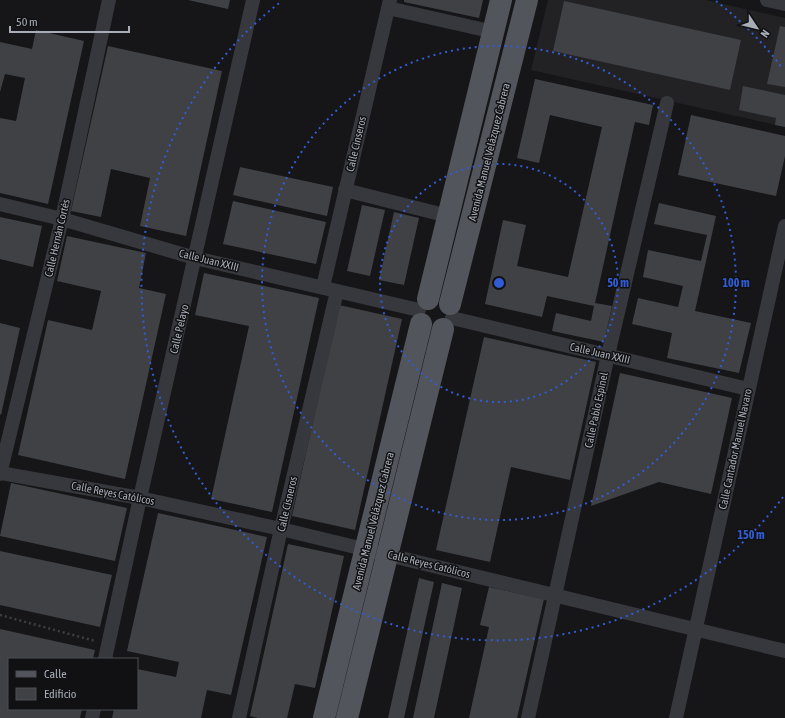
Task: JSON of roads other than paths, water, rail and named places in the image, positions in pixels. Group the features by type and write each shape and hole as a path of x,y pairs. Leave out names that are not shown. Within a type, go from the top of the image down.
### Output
{"main road":[{"name":"Avenida Manuel Velázquez Cabrera","path":"324,718 423,311 501,0"},
{"name":"Avenida Manuel Velázquez Cabrera","path":"346,718 527,0"},
{"path":"439,297 448,317 433,331 423,311 439,297"}],"street":[{"name":"Calle Hernán Cortés","path":"0,473 62,219 109,0"},
{"name":"Calle Pelayo","path":"105,658 253,0"},
{"path":"766,0 785,4"},
{"path":"389,4 494,32"},
{"name":"Calle Cinseros","path":"323,287 389,4"},
{"name":"Calle Pablo Espinel","path":"528,718 608,355 667,103"},
{"path":"345,190 448,216"},
{"name":"Calle Juan XXIII","path":"0,204 62,219 195,258 423,311"},
{"name":"Calle Cantador Manuel Navaro","path":"676,718 785,226"},
{"name":"Calle Cisneros","path":"239,718 281,528 337,291"},
{"name":"Calle Juan XXIII","path":"448,317 748,389"},
{"name":"Calle Reyes Católicos","path":"0,473 140,498 281,528 785,651"}]}
